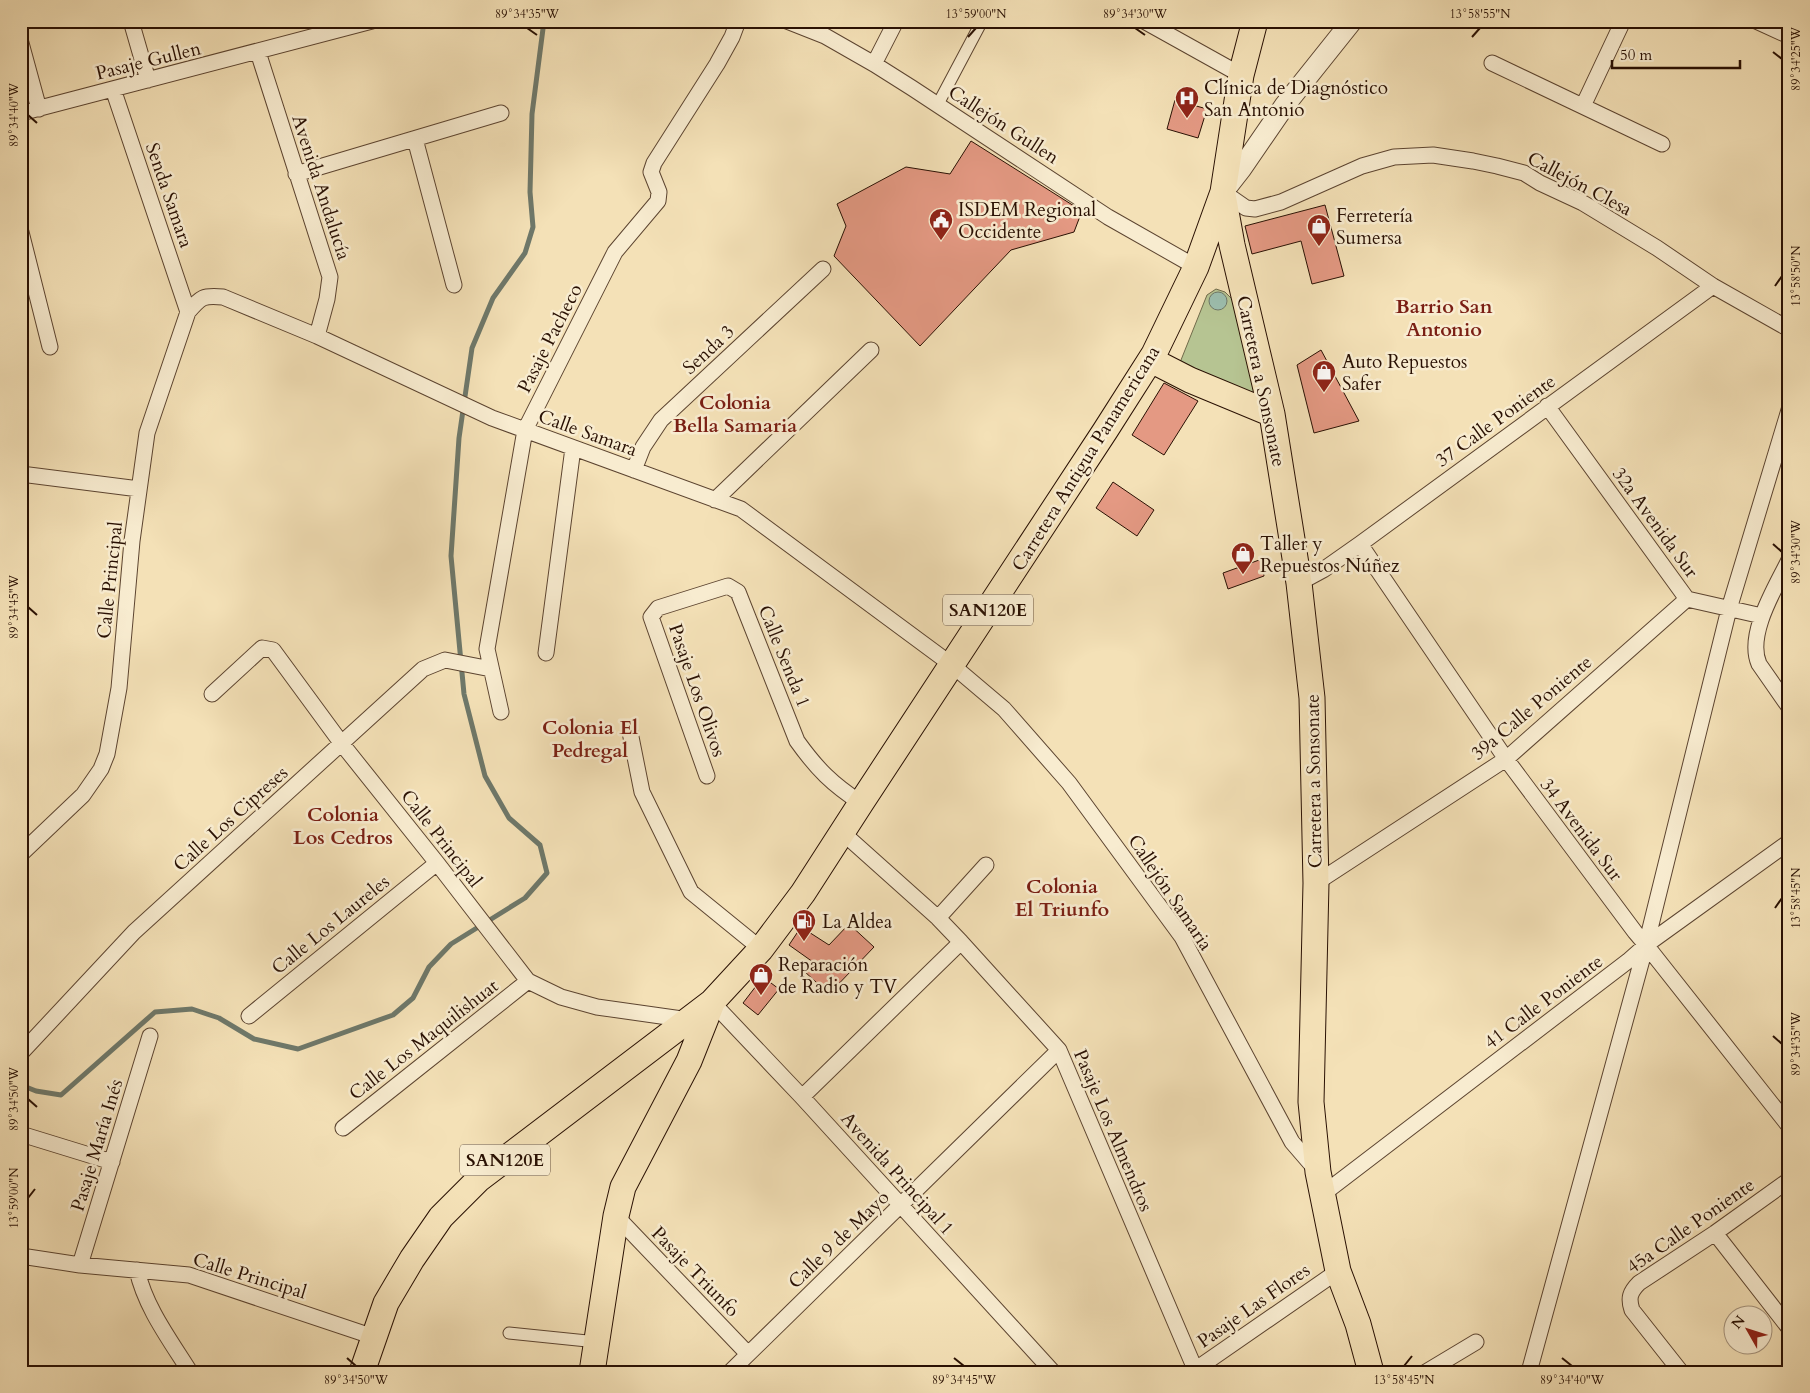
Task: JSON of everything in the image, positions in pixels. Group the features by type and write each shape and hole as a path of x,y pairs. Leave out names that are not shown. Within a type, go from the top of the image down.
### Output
{"main road":[{"path":"1223,192 1241,75 1255,21"},
{"name":"Carretera Antigua Panamericana","path":"362,1372 386,1303 412,1259 441,1217 479,1179 712,1002 761,949 803,893 1151,360 1196,267 1223,192"},
{"name":"Carretera a Sonsonate","path":"1223,192 1232,245 1272,414 1300,583 1312,698 1316,883 1311,1102 1320,1183 1338,1271 1358,1324 1371,1372"},
{"path":"1151,360 1190,380 1272,414"},
{"name":"Carretera Antigua Panamericana","path":"592,1372 616,1216 623,1187 689,1061 712,1002"}],"street":[{"path":"131,21 148,80"},
{"name":"Pasaje Gullen","path":"21,113 372,21"},
{"name":"Pasaje Pacheco","path":"500,712 487,650 525,430 615,252 658,201 659,192 651,172 654,163 717,64 732,37 738,21"},
{"name":"Callejón Gullen","path":"787,21 825,36 874,64 938,104 1108,217 1196,267"},
{"path":"874,64 896,21"},
{"path":"938,104 982,21"},
{"path":"1144,21 1241,75"},
{"path":"1223,192 1285,105 1352,21"},
{"path":"1583,106 1623,21"},
{"path":"1756,21 1789,36"},
{"path":"21,44 40,109"},
{"name":"Avenida Andalucía","path":"258,52 330,277 318,336"},
{"path":"1492,63 1662,144"},
{"name":"Senda Samara","path":"113,89 188,312"},
{"path":"296,174 501,113"},
{"path":"415,139 454,285"},
{"name":"Callejón Clesa","path":"1223,192 1246,208 1255,209 1281,202 1362,166 1394,157 1433,155 1473,161 1524,173 1540,183 1583,203 1657,248 1713,286 1789,329"},
{"path":"21,232 50,347"},
{"name":"Senda 3","path":"634,470 643,447 661,420 823,269"},
{"name":"37 Calle Poniente","path":"1300,583 1323,570 1360,544 1713,286"},
{"name":"Calle Samara","path":"188,312 199,298 209,296 223,297 318,336 492,418 741,509 952,665"},
{"name":"Calle Principal","path":"21,854 84,795 101,769 107,754 119,688 132,541 147,433 188,312"},
{"path":"715,500 872,350"},
{"name":"32a Avenida Sur","path":"1547,406 1687,599 1762,616"},
{"path":"1529,1372 1646,945 1728,609 1789,410"},
{"path":"546,653 572,448"},
{"path":"21,474 139,489"},
{"name":"34 Avenida Sur","path":"1360,544 1506,759 1634,932 1789,1126"},
{"path":"1789,560 1762,616 1755,648 1759,664 1789,707"},
{"name":"Calle Senda 1","path":"651,617 658,608 728,586 738,592 797,741 812,762 838,788 861,803"},
{"name":"39a Calle Poniente","path":"1316,883 1506,759 1687,599"},
{"name":"Pasaje Los Olivos","path":"651,617 707,776"},
{"name":"Calle Principal","path":"212,694 262,648 273,650 342,744 437,862 528,981 561,997 597,1008 689,1020"},
{"name":"Calle Los Cipreses","path":"21,1053 134,932 423,670 445,660 491,669"},
{"name":"Callejón Samaria","path":"952,665 1004,709 1069,783 1182,937 1292,1142 1320,1183"},
{"path":"630,732 642,792 691,892 761,949"},
{"name":"Pasaje Los Almendros","path":"843,833 938,918 1059,1050 1194,1371"},
{"name":"41 Calle Poniente","path":"1320,1183 1628,961 1646,945 1789,842"},
{"name":"Calle Los Laureles","path":"249,1016 437,862"},
{"path":"938,918 986,865"},
{"path":"802,1097 961,942"},
{"name":"Calle Los Maquilishuat","path":"343,1128 528,981"},
{"name":"Avenida Principal 1","path":"712,1002 802,1097 1053,1372"},
{"name":"Pasaje María Inés","path":"80,1265 150,1036"},
{"name":"Calle 9 de Mayo","path":"730,1372 1059,1050"},
{"path":"21,1134 112,1162"},
{"name":"45a Calle Poniente","path":"1680,1372 1632,1310 1629,1300 1632,1290 1639,1282 1716,1233 1789,1180"},
{"name":"Pasaje Triunfo","path":"616,1216 748,1354"},
{"path":"1716,1233 1789,1328"},
{"name":"Calle Principal","path":"21,1256 80,1265 189,1275 374,1337"},
{"path":"137,1270 140,1285 190,1372"},
{"name":"Pasaje Las Flores","path":"1194,1371 1338,1271"},
{"path":"509,1334 596,1342"},
{"path":"1426,1372 1476,1342"}],"green space":[{"path":"1216,289 1225,292 1234,301 1254,392 1250,395 1177,370 1207,295"}],"shaded area":[{"path":"1218,292 1224,295 1227,301 1224,307 1218,310 1212,307 1209,301 1212,295"}],"building":[{"name":"Clínica de Diagnóstico San Antonio","path":"1175,100 1207,109 1198,138 1167,129"},
{"name":"ISDEM Regional Occidente","path":"971,141 1082,211 1074,232 1011,250 920,346 834,256 846,226 837,204 906,167 950,174"},
{"name":"Ferretería Sumersa","path":"1325,205 1344,276 1312,284 1301,241 1252,254 1245,226"},
{"name":"Auto Repuestos Safer","path":"1321,350 1359,421 1314,433 1297,365"},
{"path":"1164,383 1198,401 1164,455 1132,435"},
{"path":"1113,482 1154,510 1137,536 1096,508"},
{"name":"Taller y Repuestos Núñez","path":"1262,559 1264,576 1228,589 1223,573"},
{"path":"849,924 874,947 829,994 804,971 813,962 789,945 801,927 829,945"},
{"name":"Reparación de Radio y TV","path":"763,977 779,989 758,1015 743,1003"}],"waterway":[{"path":"21,1085 36,1091 61,1095 155,1012 192,1009 219,1018 254,1039 298,1049 393,1015 413,998 429,967 451,944 525,898 547,873 540,845 509,818 485,776 464,694 451,556 459,438 472,348 493,298 525,253 533,227 530,192 532,114 544,21"}],"place":[{"name":"Clínica de Diagnóstico San Antonio","path":"1187,119"},
{"name":"ISDEM Regional Occidente","path":"941,241"},
{"name":"Ferretería Sumersa","path":"1319,247"},
{"name":"Auto Repuestos Safer","path":"1324,393"},
{"name":"Taller y Repuestos Núñez","path":"1243,575"},
{"name":"La Aldea","path":"804,942"},
{"name":"Reparación de Radio y TV","path":"761,996"}],"district":[{"name":"Barrio San Antonio","path":"1444,318"},
{"name":"Colonia Bella Samaria","path":"735,414"},
{"name":"Colonia El Pedregal","path":"590,738"},
{"name":"Colonia Los Cedros","path":"343,826"},
{"name":"Colonia El Triunfo","path":"1062,898"}]}
